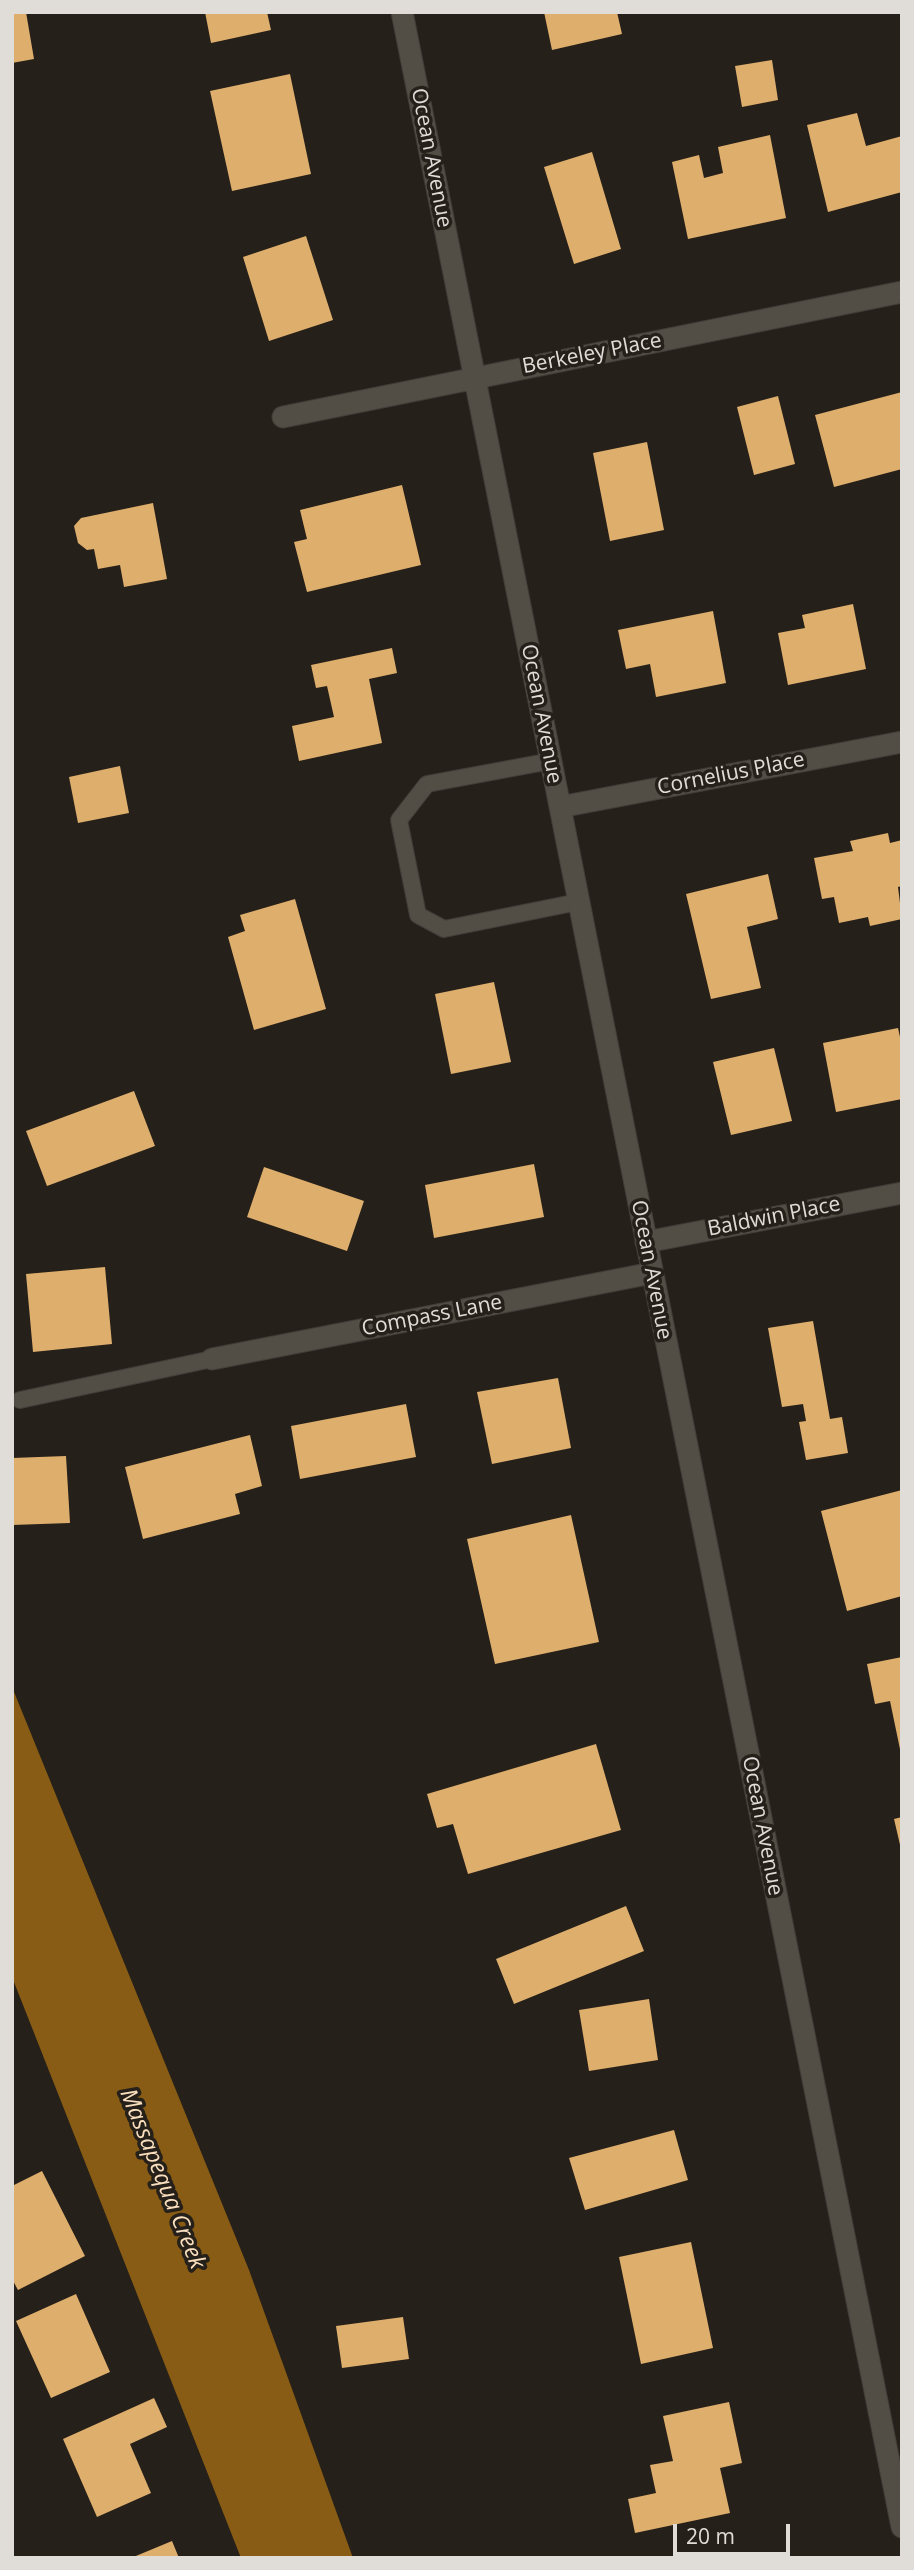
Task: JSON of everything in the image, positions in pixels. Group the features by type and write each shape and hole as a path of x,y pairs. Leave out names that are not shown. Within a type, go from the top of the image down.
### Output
{"street":[{"name":"Ocean Avenue","path":"402,12 902,2527"},
{"name":"Berkeley Place","path":"283,417 902,292"},
{"name":"Cornelius Place","path":"560,807 902,742"},
{"name":"Baldwin Place","path":"646,1242 902,1193"},
{"name":"Compass Lane","path":"212,1359 652,1273"}],"lane":[{"path":"551,761 427,784 399,820 401,834 418,915 444,929 579,902"},
{"path":"20,1400 212,1359"}],"water":[{"name":"Massapequa Creek","path":"12,1687 249,2270 353,2558 241,2558 12,1977"}],"building":[{"path":"12,12 26,12 34,59 12,63"},
{"path":"205,12 267,12 271,30 211,43"},
{"path":"544,12 617,12 622,34 552,50"},
{"path":"772,60 778,100 742,107 735,66"},
{"path":"290,74 311,174 232,191 210,91"},
{"path":"857,113 866,146 902,136 902,192 828,212 807,125"},
{"path":"770,135 786,218 688,239 672,162 699,155 704,178 723,173 718,147"},
{"path":"592,152 621,249 574,264 544,167"},
{"path":"306,236 333,320 269,341 243,257"},
{"path":"902,392 902,469 834,487 815,415"},
{"path":"778,396 795,464 754,475 737,407"},
{"path":"647,442 664,530 610,541 593,453"},
{"path":"402,485 421,565 307,592 294,542 307,539 300,510"},
{"path":"153,503 167,579 124,587 120,565 98,569 94,549 87,550 78,543 74,526 81,518"},
{"path":"853,604 866,669 788,685 778,633 805,628 802,615"},
{"path":"713,611 726,683 656,697 650,664 626,669 618,630"},
{"path":"392,648 397,673 369,679 382,743 299,761 292,726 334,717 327,686 316,688 311,665"},
{"path":"120,766 129,813 78,823 69,777"},
{"path":"888,833 890,843 902,840 902,886 898,887 902,919 870,926 868,917 839,923 834,897 822,899 814,858 853,851 850,841"},
{"path":"768,874 778,919 747,927 761,988 711,999 686,894"},
{"path":"295,899 326,1009 254,1030 228,937 245,931 240,915"},
{"path":"494,982 511,1062 451,1074 435,994"},
{"path":"898,1028 902,1046 902,1099 836,1112 823,1043"},
{"path":"774,1048 792,1121 731,1135 713,1062"},
{"path":"134,1091 155,1146 47,1186 26,1131"},
{"path":"534,1164 544,1217 434,1238 425,1185"},
{"path":"264,1167 364,1201 347,1251 247,1217"},
{"path":"105,1267 112,1344 33,1352 26,1274"},
{"path":"813,1321 830,1419 842,1417 848,1453 806,1460 799,1422 806,1421 803,1404 782,1407 768,1328"},
{"path":"558,1378 571,1448 492,1464 477,1392"},
{"path":"406,1404 416,1457 300,1479 291,1426"},
{"path":"250,1435 262,1486 235,1494 240,1514 143,1539 125,1467"},
{"path":"66,1456 70,1523 12,1525 12,1458"},
{"path":"902,1490 902,1596 847,1611 821,1511"},
{"path":"571,1515 599,1642 495,1664 467,1539"},
{"path":"902,1657 901,1754 890,1701 875,1704 867,1664"},
{"path":"596,1744 621,1830 468,1874 453,1824 437,1828 427,1794"},
{"path":"902,1817 902,1849 901,1849 894,1819"},
{"path":"626,1906 644,1951 514,2004 496,1959"},
{"path":"649,1999 658,2060 589,2071 579,2010"},
{"path":"674,2130 688,2180 585,2210 569,2158"},
{"path":"42,2171 85,2256 18,2290 12,2279 12,2186"},
{"path":"691,2242 713,2348 641,2364 619,2257"},
{"path":"76,2294 110,2372 51,2398 16,2321"},
{"path":"403,2317 409,2359 342,2368 336,2326"},
{"path":"154,2398 167,2427 130,2444 151,2493 97,2517 63,2439"},
{"path":"729,2402 742,2463 720,2468 730,2513 635,2533 628,2499 656,2493 650,2465 673,2461 663,2416"},
{"path":"172,2541 179,2558 131,2558"}]}
